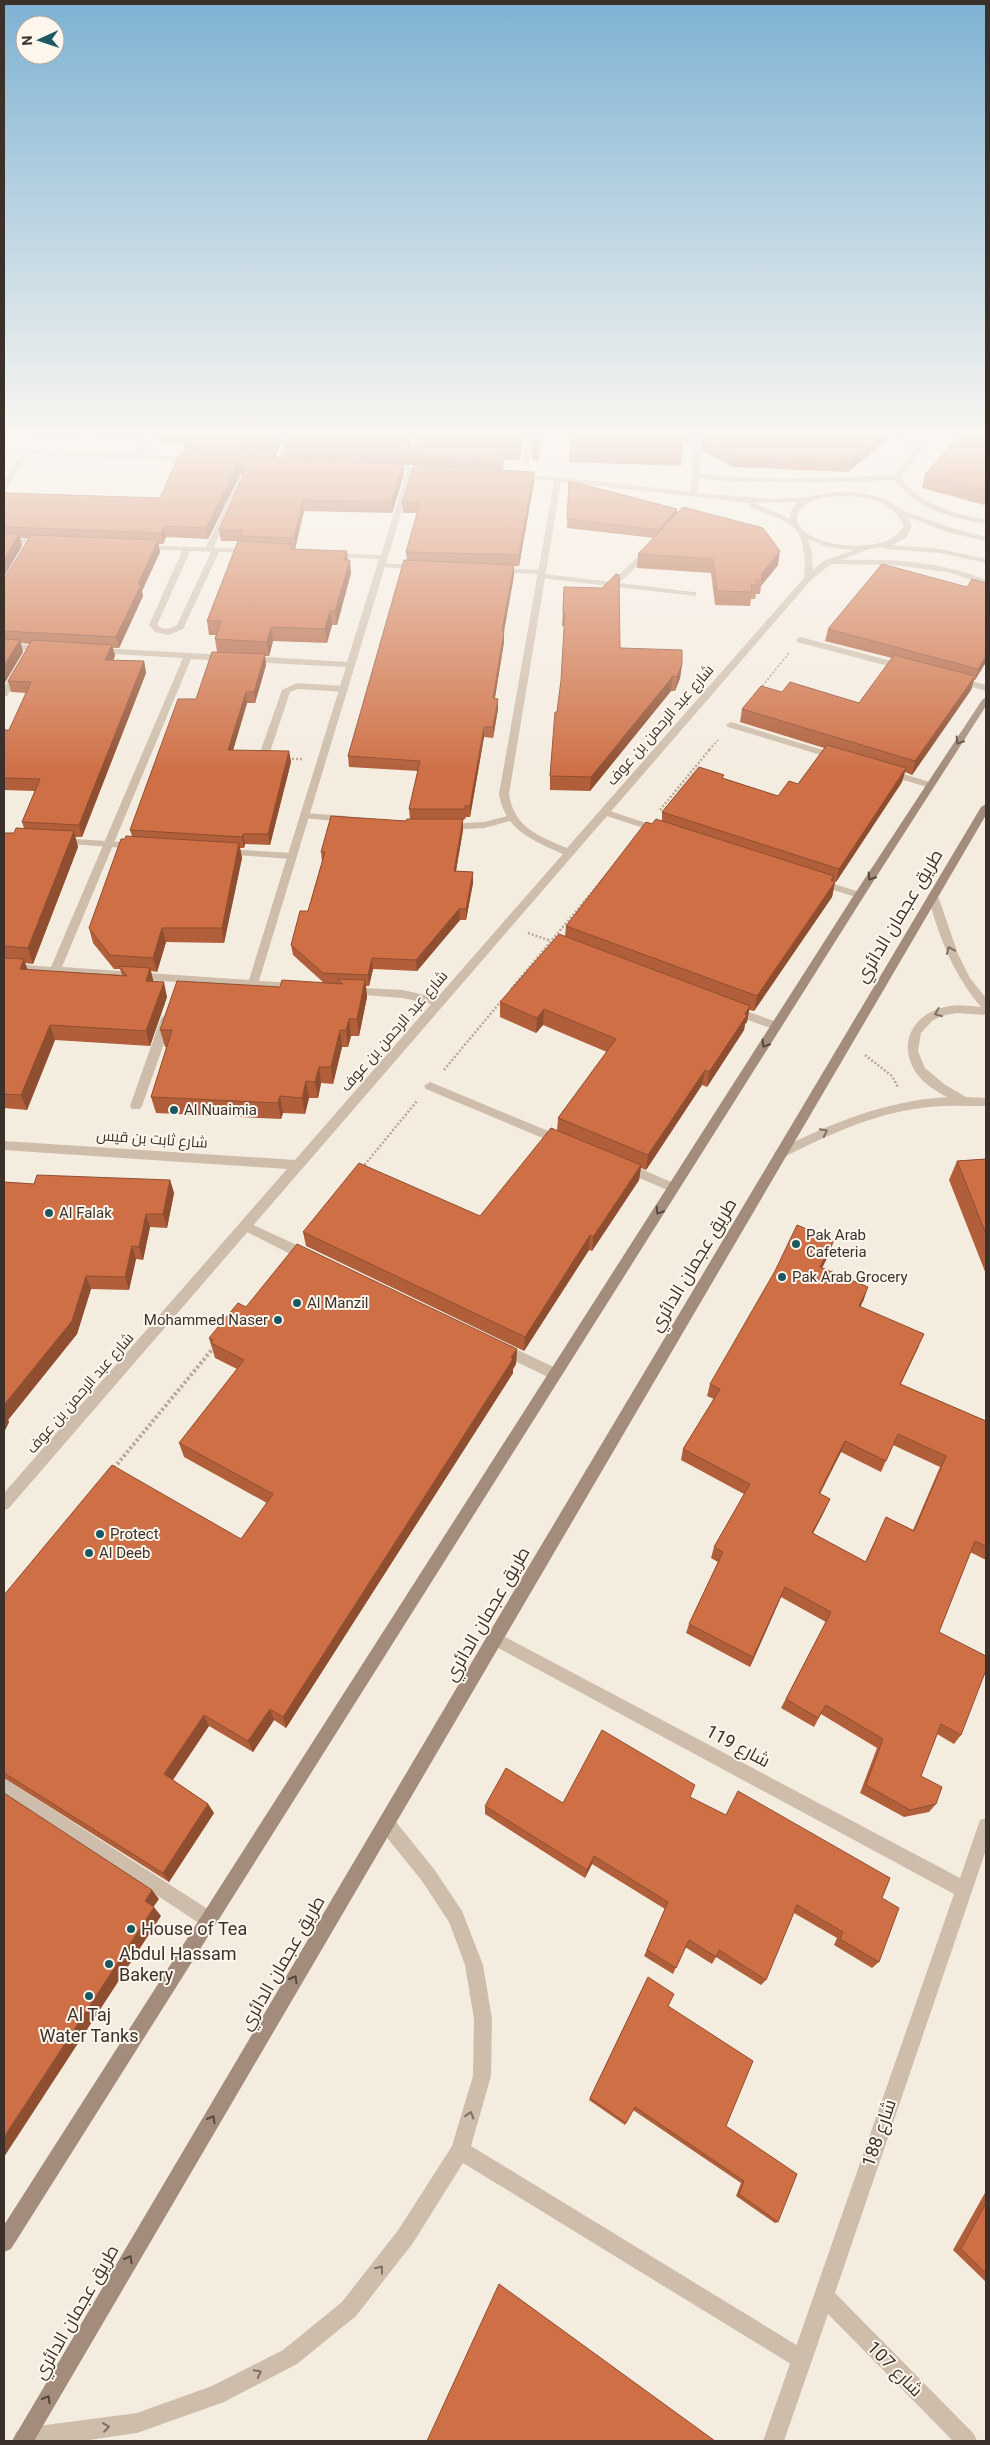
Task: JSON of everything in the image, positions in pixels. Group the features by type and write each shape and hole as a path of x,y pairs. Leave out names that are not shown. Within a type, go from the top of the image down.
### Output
{"main road":[{"path":"4,2242 859,895 986,700"},
{"name":"طريق عجمان الدائري","path":"23,2440 494,1638 986,807"}],"street":[{"path":"150,547 256,551"},
{"path":"187,549 153,625 158,630 169,632 180,627 214,547"},
{"path":"253,984 387,547"},
{"path":"547,547 504,794 506,810 511,818 527,832 569,853"},
{"path":"614,584 652,547"},
{"path":"807,547 810,558 808,578"},
{"path":"856,547 877,547"},
{"path":"880,547 940,551 986,561"},
{"name":"شارع عبد الرحمن بن عوف","path":"4,1503 808,578 826,563 865,548"},
{"path":"325,554 429,567"},
{"path":"826,563 903,562 939,568 986,582"},
{"path":"485,570 542,574 693,594"},
{"path":"800,640 912,668"},
{"path":"4,646 27,655 51,649"},
{"path":"91,651 351,664"},
{"path":"4,694 27,655"},
{"path":"54,970 188,656"},
{"path":"949,678 986,688"},
{"path":"263,758 286,690 297,686 344,689"},
{"path":"731,724 845,759"},
{"path":"874,768 930,785"},
{"path":"604,812 665,832"},
{"path":"304,816 361,820"},
{"path":"436,826 470,826 511,818"},
{"path":"51,840 147,847"},
{"path":"215,851 292,856"},
{"path":"804,877 859,895"},
{"path":"933,896 954,961 964,978 986,1005"},
{"path":"4,967 54,970 179,983 253,984 311,988"},
{"path":"340,990 403,994 439,1002"},
{"path":"136,1106 171,1006"},
{"path":"722,1006 776,1026"},
{"path":"962,1100 931,1081 921,1071 914,1060 912,1038 920,1025 934,1014 961,1008 986,1011"},
{"path":"430,1086 574,1146"},
{"path":"780,1154 859,1117 908,1104 962,1100 986,1102"},
{"name":"شارع ثابت بن قيس","path":"4,1145 298,1165"},
{"path":"610,1161 674,1188"},
{"path":"245,1226 321,1262"},
{"path":"492,1344 555,1374"},
{"name":"شارع 119","path":"494,1638 963,1889"},
{"path":"4,1786 208,1919"},
{"path":"23,2440 137,2423 217,2395 290,2357 349,2309 406,2236 460,2150 482,2076 483,2019 474,1965 456,1917 428,1875 386,1823"},
{"name":"شارع 188","path":"774,2441 986,1826"},
{"path":"460,2150 801,2359"},
{"name":"شارع 107","path":"824,2296 967,2441"}],"path":[{"path":"647,826 800,640"},
{"path":"263,758 322,760"},
{"path":"356,1175 608,872"},
{"path":"846,1043 892,1076 908,1104"},
{"path":"111,1472 218,1341"}],"building":[{"path":"4,547 11,547 4,560"},
{"path":"24,547 155,547 138,584 141,585 116,637 4,631 4,577"},
{"path":"236,547 290,547 290,549 347,551 344,560 350,560 335,611 330,611 325,629 271,627 267,642 215,639 221,621 207,621"},
{"path":"407,547 520,547 519,555 406,552"},
{"path":"645,547 777,547 780,551 761,574 762,580 756,580 757,585 751,585 752,592 717,591 713,559 638,554"},
{"path":"404,560 514,565 502,631 504,631 493,698 498,699 493,727 484,727 470,806 465,806 465,809 409,809 420,761 348,756"},
{"path":"882,564 967,587 972,579 986,583 986,656 978,669 828,629"},
{"path":"616,574 619,575 620,648 682,650 682,664 677,677 673,676 591,777 550,776 555,712 557,712 561,680 565,612 563,611 564,587 602,588"},
{"path":"4,639 20,640 4,666"},
{"path":"32,640 112,645 105,660 144,661 79,825 22,822 40,779 4,778 4,730 9,730 31,682 8,681"},
{"path":"212,652 265,654 254,692 246,692 228,750 289,751 268,834 243,834 242,837 130,830 178,699 196,699"},
{"path":"894,655 975,676 915,761 742,709 761,686 782,692 790,682 859,703"},
{"path":"827,745 906,768 839,869 662,812 699,767 724,775 722,778 778,796 789,781 798,784"},
{"path":"331,816 406,821 407,819 463,819 454,871 473,872 466,909 459,909 416,960 372,958 368,975 323,973 291,945 300,911 308,911 325,852 321,852"},
{"path":"656,819 834,876 831,880 835,882 757,996 566,926 646,822 652,824"},
{"path":"16,828 74,831 28,948 4,946 4,833 14,833"},
{"path":"126,836 239,843 222,928 162,928 153,958 110,955 89,928 121,839 125,839"},
{"path":"559,934 750,1006 745,1014 747,1015 709,1072 705,1070 648,1155 558,1118 616,1039 544,1009 537,1018 500,1002"},
{"path":"4,958 24,959 20,969 127,976 119,966 150,968 146,981 164,982 146,1031 50,1025 21,1095 4,1094"},
{"path":"337,979 365,980 357,1019 349,1019 346,1030 340,1030 331,1067 319,1067 315,1082 306,1081 302,1098 280,1096 278,1103 151,1097 172,1030 160,1030 177,981 280,987 282,980 343,984"},
{"path":"551,1128 641,1165 593,1237 590,1235 525,1337 303,1232 359,1163 480,1216"},
{"path":"986,1159 986,1234 957,1161"},
{"path":"37,1175 170,1180 163,1214 146,1214 139,1247 132,1246 125,1277 86,1276 72,1321 4,1405 4,1182 34,1184"},
{"path":"797,1225 834,1240 820,1267 868,1287 859,1306 924,1334 900,1384 986,1421 986,1546 975,1541 939,1632 986,1656 986,1670 961,1735 941,1724 921,1776 942,1787 936,1804 910,1810 866,1785 883,1739 826,1705 818,1718 786,1699 831,1612 785,1587 753,1657 689,1624 723,1552 714,1547 750,1484 683,1449 720,1389 710,1384 775,1271","holes":["898,1434 946,1456 914,1531 886,1517 866,1562 812,1533 830,1499 819,1493 845,1441 886,1461"]},
{"path":"297,1244 517,1349 511,1357 513,1359 283,1717 270,1709 248,1741 204,1715 164,1774 208,1804 163,1873 4,1773 4,1595 112,1465 241,1539 273,1494 179,1443 244,1360 211,1343 213,1340 209,1338 238,1303 246,1307"},
{"path":"602,1730 695,1785 690,1797 726,1815 738,1791 890,1878 882,1898 899,1908 879,1962 840,1939 843,1932 797,1905 766,1980 719,1950 716,1957 689,1940 676,1968 647,1950 668,1902 594,1856 587,1870 485,1806 506,1768 563,1803"},
{"path":"4,1793 152,1890 145,1901 154,1907 4,2137"},
{"path":"648,1977 674,1994 668,2006 753,2061 726,2126 797,2174 778,2222 739,2194 744,2181 635,2107 626,2123 590,2098"},
{"path":"986,2203 986,2273 961,2249"},
{"path":"499,2284 715,2441 427,2441"}],"place":[{"name":"Al Nuaimia","path":"174,1110"},
{"name":"Al Falak","path":"49,1213"},
{"name":"Pak Arab Cafeteria","path":"796,1244"},
{"name":"Pak Arab Grocery","path":"782,1277"},
{"name":"Al Manzil","path":"297,1303"},
{"name":"Mohammed Naser","path":"278,1320"},
{"name":"Protect","path":"100,1534"},
{"name":"Al Deeb","path":"89,1553"},
{"name":"House of Tea","path":"131,1929"},
{"name":"Abdul Hassam Bakery","path":"109,1964"},
{"name":"Al Taj Water Tanks","path":"89,1996"}]}
